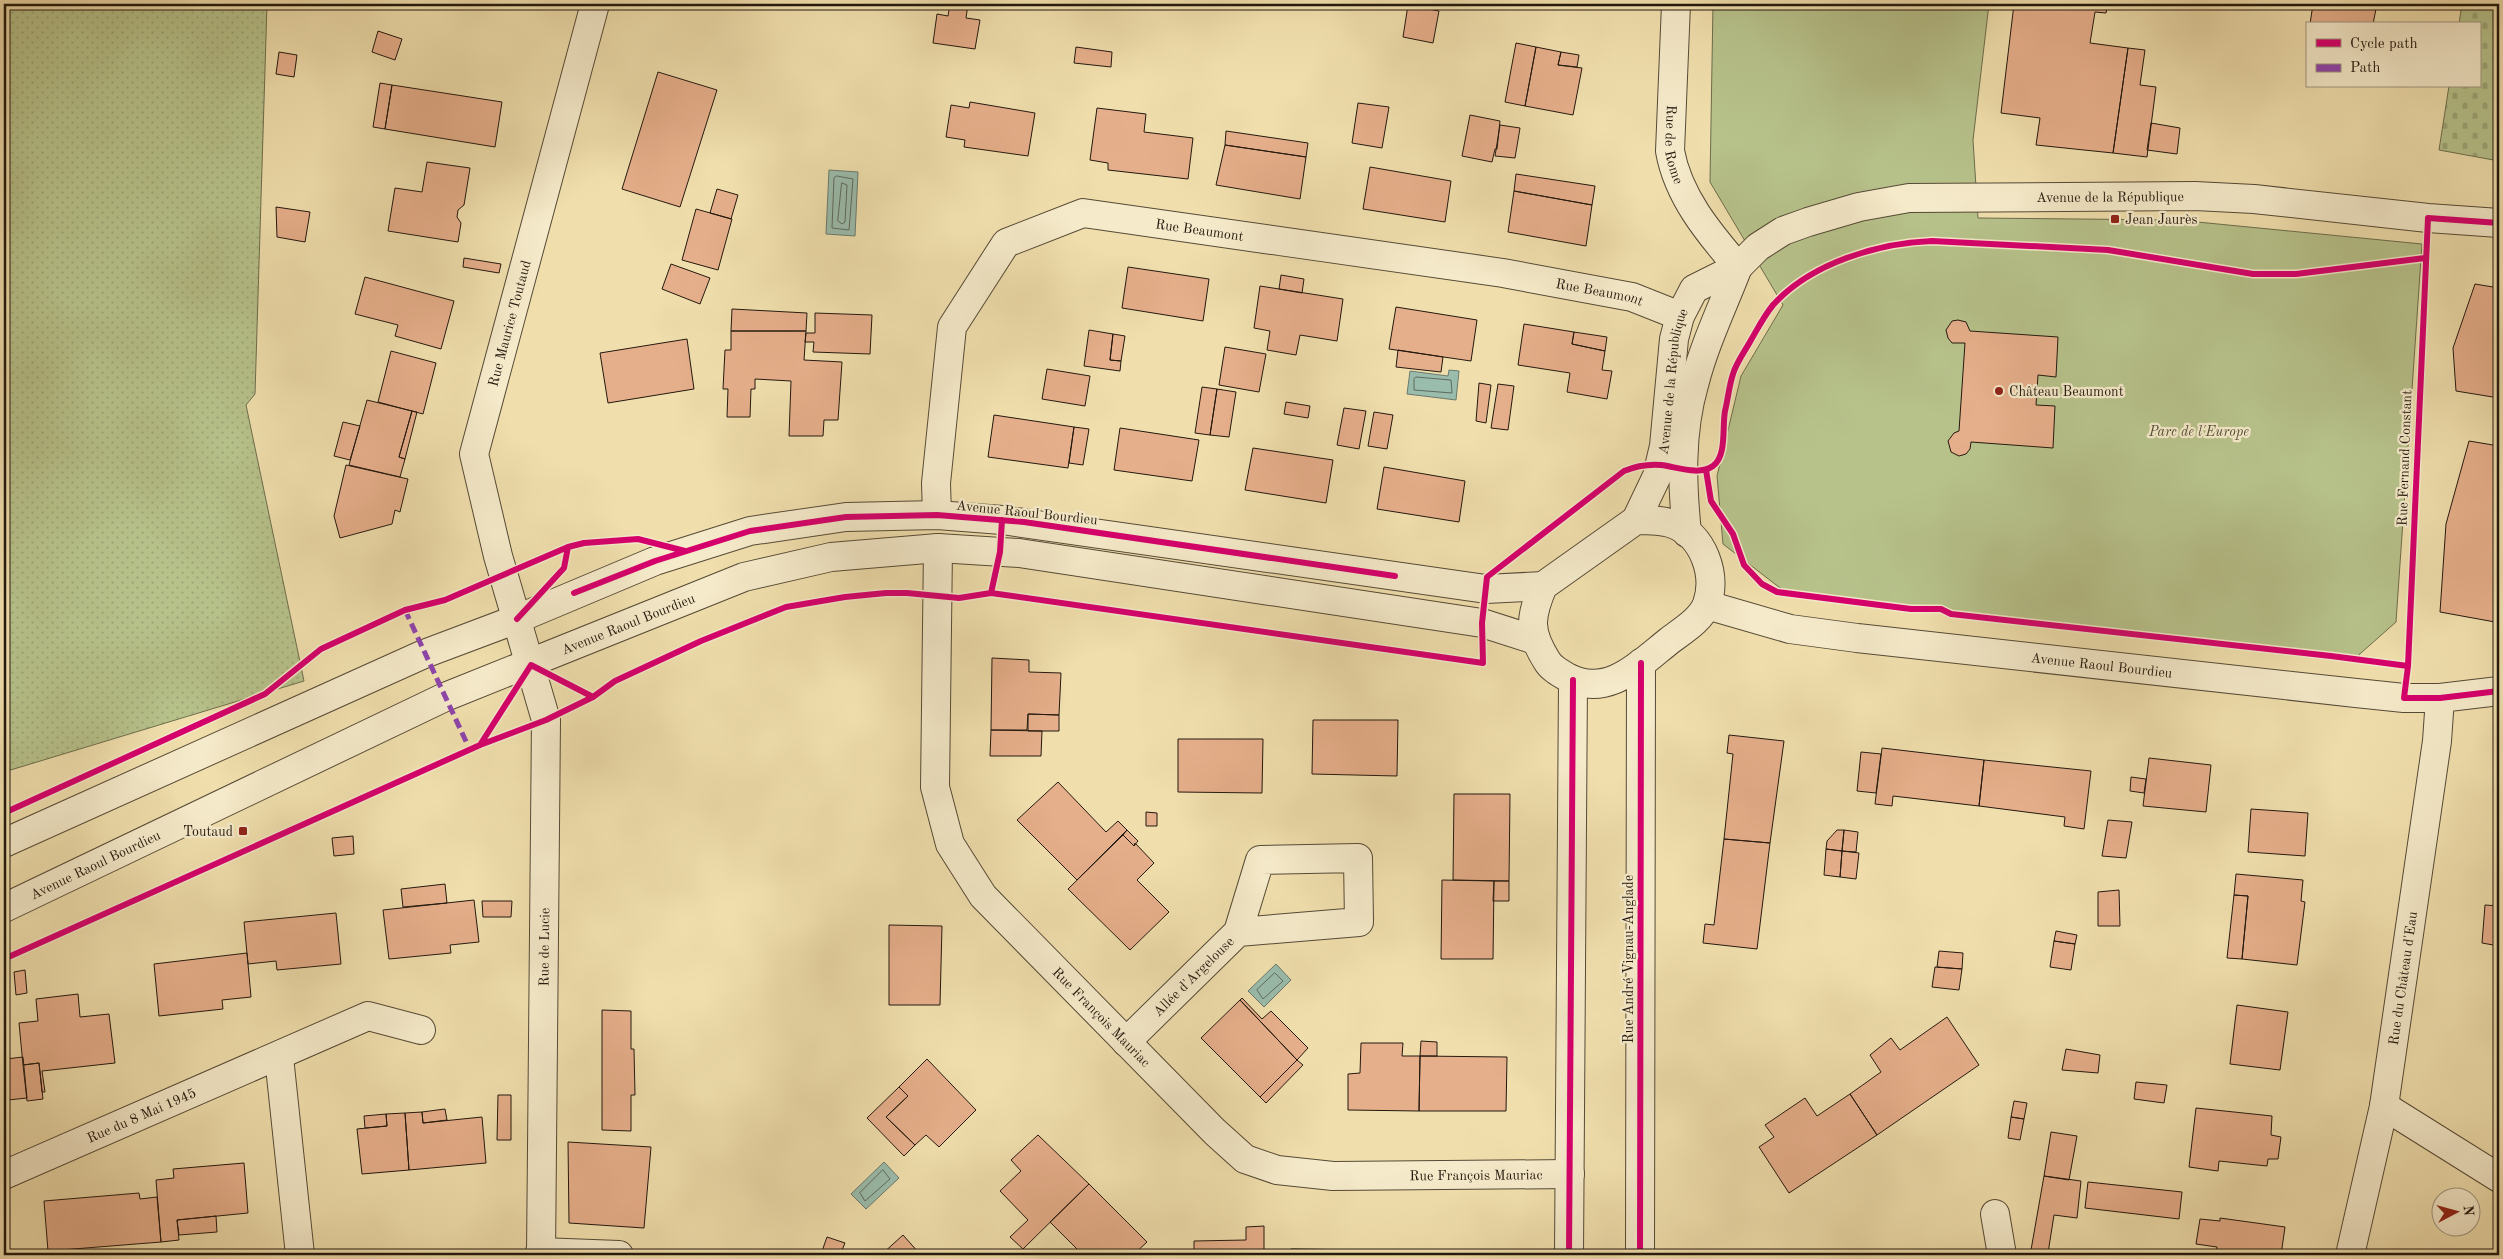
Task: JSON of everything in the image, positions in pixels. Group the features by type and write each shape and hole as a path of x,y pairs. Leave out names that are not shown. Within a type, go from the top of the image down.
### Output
{"street":[{"name":"Rue Maurice Toutaud","path":"524,642 498,556 474,454 595,4"},
{"name":"Rue de Rome","path":"1676,4 1670,151 1673,168 1689,203 1738,267"},
{"name":"Avenue de la République","path":"1636,520 1657,476 1663,452 1674,339 1680,316 1694,289 1738,267 1758,247 1783,231 1859,207 1910,198 2195,196 2254,198 2428,218 2499,223"},
{"name":"Rue Beaumont","path":"937,515 936,483 952,327 1006,243 1083,213 1503,273 1632,297 1680,316"},
{"name":"Avenue de la République","path":"1687,533 1683,488 1683,449 1693,386 1738,267"},
{"name":"Avenue Raoul Bourdieu","path":"4,908 445,697 524,642 655,561 750,531 846,517 937,515 1024,522 1486,589 1543,586"},
{"path":"1636,520 1653,520 1674,524 1687,533 1704,552 1711,578 1707,605 1696,619 1620,679 1611,682 1601,684 1573,680 1548,663 1535,640 1532,623 1533,609 1543,586 1636,520"},
{"name":"Avenue Raoul Bourdieu","path":"4,843 424,654 524,642 744,577 831,556 938,548 1019,553 1482,623 1535,640"},
{"name":"Rue François Mauriac","path":"938,548 936,787 950,844 983,896 1126,1042 1245,1159 1277,1170 1333,1176 1570,1174"},
{"name":"Avenue Raoul Bourdieu","path":"1707,605 1790,629 2356,693 2404,698 2440,698 2499,692"},
{"name":"Rue de Lucie","path":"524,642 546,720 540,1254"},
{"name":"Rue André Vignau-Anglade","path":"1640,1255 1641,663"},
{"path":"1569,1255 1573,680"},
{"name":"Rue du Château d'Eau","path":"2350,1255 2384,1106 2437,740 2440,698"},
{"name":"Allée d'Argelouse","path":"1126,1042 1238,932 1260,860 1358,858 1359,922 1238,932"},
{"name":"Rue du 8 Mai 1945","path":"4,1176 279,1057 368,1016 421,1030"},
{"path":"279,1057 300,1255"},
{"path":"2384,1106 2499,1178"},
{"path":"1995,1214 2002,1255"},
{"path":"540,1254 620,1255"}],"green space":[{"path":"4,4 267,4 255,394 246,405 304,681 4,772"},
{"name":"Parc de l'Europe","path":"1713,4 1989,4 1973,140 1978,218 2177,220 2422,244 2396,622 2353,660 1784,591 1723,544 1717,476 1741,376 1783,305 1710,182"},
{"path":"2462,4 2499,4 2499,161 2439,150 2449,88 2480,88 2480,22 2459,22"}],"water":[{"path":"829,170 858,172 855,236 826,234"},
{"path":"1449,370 1459,371 1456,400 1407,394 1410,371 1448,376"},
{"path":"1276,964 1291,980 1264,1007 1248,991"},
{"path":"884,1162 899,1178 866,1209 851,1194"}],"building":[{"path":"950,4 968,4 966,18 980,20 975,49 933,43 937,14 948,16"},
{"path":"1570,4 1583,4 1583,8 1570,6"},
{"path":"2014,4 2108,4 2106,13 2095,12 2090,43 2128,48 2113,153 2036,145 2040,118 2001,113"},
{"path":"2313,4 2377,4 2373,22 2310,22"},
{"path":"1408,5 1439,11 1433,43 1403,37"},
{"path":"378,31 402,39 395,60 372,52"},
{"path":"1516,43 1536,47 1525,106 1505,102"},
{"path":"1076,47 1112,52 1111,67 1074,63"},
{"path":"1536,47 1561,52 1558,65 1582,68 1573,115 1525,106"},
{"path":"2128,48 2145,50 2140,85 2156,87 2147,157 2113,153"},
{"path":"279,52 297,55 294,77 276,74"},
{"path":"1561,52 1579,55 1577,67 1558,65"},
{"path":"658,72 717,90 680,207 622,189"},
{"path":"380,83 392,85 385,129 373,127"},
{"path":"392,85 502,102 495,147 385,129"},
{"path":"970,102 1035,113 1028,156 964,147 965,140 946,137 951,105 969,108"},
{"path":"1358,103 1389,107 1382,148 1352,143"},
{"path":"1097,108 1146,114 1144,132 1193,138 1188,179 1108,170 1108,163 1090,160"},
{"path":"1470,115 1500,121 1497,149 1495,149 1492,162 1462,156"},
{"path":"2151,123 2180,128 2177,154 2147,150"},
{"path":"1500,125 1520,128 1515,158 1495,156"},
{"path":"1226,131 1308,143 1306,157 1225,145"},
{"path":"1225,145 1306,157 1300,199 1216,185"},
{"path":"427,162 470,168 464,205 458,210 457,217 461,223 458,242 388,231 395,188 422,192"},
{"path":"1370,167 1451,181 1445,222 1363,209"},
{"path":"1516,174 1595,186 1592,205 1514,191"},
{"path":"717,189 738,195 731,219 710,213"},
{"path":"1514,191 1592,205 1586,246 1508,232"},
{"path":"276,207 310,212 305,242 277,237"},
{"path":"696,209 732,219 718,270 682,260"},
{"path":"464,258 501,264 499,273 463,267"},
{"path":"671,264 710,278 700,304 662,289"},
{"path":"1128,267 1209,279 1203,321 1122,308"},
{"path":"1281,275 1304,279 1302,293 1279,289"},
{"path":"365,277 454,301 441,349 395,336 398,325 355,314"},
{"path":"2475,284 2499,288 2499,398 2456,391 2453,348"},
{"path":"1260,286 1343,299 1337,341 1300,335 1296,355 1267,350 1270,331 1254,328"},
{"path":"1396,307 1477,320 1471,361 1389,349"},
{"path":"732,309 807,313 806,331 731,331"},
{"path":"815,313 872,315 870,354 813,352 814,342 805,342 806,333 815,333"},
{"name":"Château Beaumont","path":"1952,321 1966,322 1970,331 2058,337 2056,377 2038,375 2036,405 2055,406 2053,448 1971,442 1970,449 1966,454 1959,456 1951,452 1948,441 1954,433 1959,431 1965,343 1952,343 1948,338 1946,330"},
{"path":"1524,324 1574,332 1572,344 1605,351 1602,370 1612,371 1607,399 1567,392 1570,373 1518,365"},
{"path":"1089,330 1113,334 1110,360 1121,361 1120,371 1084,366"},
{"path":"731,331 806,331 804,360 842,362 838,420 824,420 823,436 789,436 791,381 755,379 755,389 751,389 750,417 727,417 728,389 723,389 725,350 731,350"},
{"path":"1574,332 1607,337 1605,351 1572,344"},
{"path":"1113,334 1125,336 1121,361 1110,360"},
{"path":"687,339 694,389 608,403 600,353"},
{"path":"1225,347 1266,354 1259,392 1219,385"},
{"path":"1398,350 1443,357 1441,372 1396,367"},
{"path":"391,351 436,363 423,414 378,402"},
{"path":"1047,369 1090,376 1085,406 1042,399"},
{"path":"1479,383 1491,385 1486,423 1476,421"},
{"path":"1498,384 1514,386 1508,430 1491,428"},
{"path":"1202,387 1217,389 1210,435 1195,433"},
{"path":"1217,389 1236,392 1229,437 1210,435"},
{"path":"367,400 412,411 399,457 405,459 400,477 349,465"},
{"path":"1286,402 1310,406 1308,418 1284,414"},
{"path":"1344,408 1366,411 1359,449 1337,445"},
{"path":"412,411 417,412 405,459 399,457"},
{"path":"1374,412 1393,415 1387,449 1368,446"},
{"path":"994,415 1074,427 1068,468 988,457"},
{"path":"343,422 360,426 350,460 334,456"},
{"path":"1074,427 1089,429 1083,465 1069,463"},
{"path":"1120,428 1199,440 1192,481 1114,470"},
{"path":"2469,441 2499,446 2499,596 2495,622 2440,612 2446,524"},
{"path":"1253,448 1333,460 1326,503 1245,490"},
{"path":"346,465 408,479 400,512 395,510 392,524 340,538 334,516"},
{"path":"1384,467 1465,481 1459,522 1377,509"},
{"path":"992,658 1029,660 1029,672 1061,673 1059,715 1028,714 1027,730 991,730"},
{"path":"1028,714 1059,715 1059,731 1028,731"},
{"path":"1313,720 1398,720 1397,776 1312,774"},
{"path":"991,730 1042,731 1041,756 990,756"},
{"path":"1729,735 1784,741 1770,843 1724,839 1733,754 1727,753"},
{"path":"1178,739 1263,739 1262,793 1178,792"},
{"path":"1882,748 1984,760 1979,806 1893,796 1892,806 1875,804"},
{"path":"1861,752 1881,754 1876,793 1857,791"},
{"path":"2149,758 2211,765 2206,812 2143,806"},
{"path":"1984,760 2091,771 2084,829 2064,826 2065,817 1979,806"},
{"path":"2131,777 2146,779 2144,793 2130,791"},
{"path":"1058,782 1106,832 1118,821 1127,830 1077,880 1017,820"},
{"path":"1454,794 1510,794 1509,881 1453,880"},
{"path":"2251,809 2308,813 2305,856 2248,852"},
{"path":"1146,812 1157,813 1157,826 1146,826"},
{"path":"2108,820 2132,822 2126,858 2102,856"},
{"path":"1127,830 1138,841 1134,846 1123,835"},
{"path":"1837,830 1844,830 1842,851 1826,849 1827,841"},
{"path":"1844,830 1858,832 1856,852 1842,851"},
{"path":"1123,835 1134,846 1135,843 1154,863 1137,880 1169,912 1130,950 1068,889"},
{"path":"353,836 354,854 334,856 332,838"},
{"path":"1724,839 1770,843 1757,949 1703,943 1705,924 1714,925"},
{"path":"1826,849 1842,851 1840,877 1824,875"},
{"path":"1842,851 1859,853 1856,879 1840,877"},
{"path":"2236,874 2303,880 2301,901 2305,902 2297,965 2242,959 2248,896 2234,895"},
{"path":"1442,880 1494,881 1493,959 1441,959"},
{"path":"1494,881 1509,881 1509,901 1493,901"},
{"path":"445,884 447,903 403,907 401,889"},
{"path":"2119,890 2120,926 2098,926 2098,892"},
{"path":"2234,895 2248,896 2242,959 2227,958"},
{"path":"474,900 479,942 450,945 451,953 389,959 383,910"},
{"path":"482,901 512,901 511,917 483,917"},
{"path":"2485,905 2499,906 2499,946 2482,943"},
{"path":"336,913 341,964 277,970 276,961 248,964 244,922"},
{"path":"889,925 942,926 940,1005 889,1005"},
{"path":"2056,931 2077,935 2075,944 2054,941"},
{"path":"2054,941 2075,944 2071,970 2050,967"},
{"path":"1939,951 1963,953 1962,969 1937,967"},
{"path":"247,953 251,997 222,1000 223,1009 159,1016 154,964"},
{"path":"1935,967 1962,969 1959,990 1932,987"},
{"path":"25,970 27,993 16,995 14,972"},
{"path":"78,994 80,1017 109,1014 115,1063 42,1071 45,1092 42,1092 39,1063 23,1065 19,1023 38,1021 36,999"},
{"path":"1242,998 1262,1019 1271,1011 1308,1048 1297,1060 1240,1000"},
{"path":"1240,1000 1297,1060 1260,1097 1201,1038"},
{"path":"2237,1005 2288,1012 2280,1070 2230,1064"},
{"path":"602,1010 631,1011 631,1049 634,1049 635,1095 631,1095 631,1131 602,1130"},
{"path":"1947,1017 1979,1065 1877,1135 1850,1094 1881,1072 1870,1055 1891,1038 1900,1050"},
{"path":"1421,1041 1437,1042 1437,1056 1420,1056"},
{"path":"1361,1043 1403,1043 1402,1056 1420,1056 1419,1111 1348,1110 1348,1074 1360,1073"},
{"path":"2066,1049 2100,1055 2098,1073 2062,1070"},
{"path":"4,1056 6,1059 23,1057 27,1098 8,1100 8,1106 4,1107"},
{"path":"1420,1056 1507,1057 1506,1111 1419,1111"},
{"path":"927,1059 976,1110 939,1147 926,1135 915,1145 886,1117 908,1096 899,1087"},
{"path":"1297,1060 1303,1065 1266,1103 1260,1097"},
{"path":"39,1063 43,1099 27,1101 23,1065"},
{"path":"2136,1082 2167,1085 2164,1103 2134,1099"},
{"path":"899,1087 908,1096 886,1117 915,1145 904,1156 867,1118"},
{"path":"1850,1094 1877,1135 1789,1193 1759,1147 1774,1137 1765,1125 1805,1098 1817,1116"},
{"path":"498,1095 511,1095 511,1140 497,1140"},
{"path":"2014,1101 2027,1103 2024,1119 2011,1117"},
{"path":"2196,1108 2272,1116 2271,1135 2281,1137 2278,1159 2268,1159 2267,1166 2219,1161 2218,1171 2189,1167"},
{"path":"445,1109 447,1120 423,1123 422,1112"},
{"path":"422,1112 423,1123 482,1117 486,1163 409,1170 405,1113"},
{"path":"405,1113 409,1170 362,1174 357,1129 387,1126 386,1114"},
{"path":"386,1114 387,1126 365,1128 364,1116"},
{"path":"2011,1117 2024,1119 2020,1140 2008,1138"},
{"path":"2051,1132 2077,1136 2069,1180 2044,1176"},
{"path":"1038,1135 1089,1184 1023,1249 1010,1237 1028,1220 1000,1191 1021,1171 1011,1160"},
{"path":"568,1142 651,1147 644,1228 569,1223"},
{"path":"244,1163 248,1213 177,1220 179,1240 161,1242 156,1180 174,1178 173,1169"},
{"path":"2044,1176 2081,1181 2077,1218 2054,1215 2048,1253 2031,1250"},
{"path":"2088,1182 2182,1192 2179,1219 2085,1208"},
{"path":"1089,1184 1147,1242 1133,1255 1083,1255 1050,1222"},
{"path":"139,1193 140,1199 157,1197 161,1242 48,1251 44,1201"},
{"path":"216,1216 217,1232 179,1235 177,1220"},
{"path":"2220,1218 2285,1227 2281,1255 2216,1255 2217,1247 2196,1244 2200,1219 2220,1221"},
{"path":"1264,1226 1264,1255 1194,1255 1194,1241 1246,1240 1246,1227"},
{"path":"903,1235 919,1253 917,1255 881,1255"},
{"path":"827,1237 845,1243 840,1255 821,1254"},
{"path":"1291,1249 1368,1250 1368,1255 1291,1255"}],"marked path":[{"path":"405,610 470,750"}],"cycle path":[{"name":"Rue Fernand Constant","path":"2499,223 2428,218 2408,666 2404,698 2440,698 2499,691"},
{"path":"4,959 480,745 546,720 593,697 615,681 701,641 786,607 845,597 886,593 959,598 991,593 1483,663 1482,623 1487,577 1624,471 1651,465 1695,471 1713,466 1722,448 1725,411 1734,370 1770,309 1789,290 1806,278 1846,258 1868,251 1890,246 1932,241 2108,250 2253,274 2296,274 2425,258"},
{"path":"1706,470 1711,501 1733,534 1744,565 1762,584 1777,592 1911,609 1941,609 1951,614 2408,666"},
{"path":"574,593 655,561 750,531 846,517 937,515 1024,522 1395,576"},
{"path":"991,593 1000,552 1002,520"},
{"path":"4,813 265,694 321,649 405,610 445,600 568,547 584,543 638,539 685,551"},
{"path":"517,619 564,568 568,547"},
{"path":"1640,1255 1641,663"},
{"path":"480,745 531,665 593,697"},
{"path":"1569,1255 1573,680"}],"place":[{"name":"Jean Jaurès","path":"2115,219"},
{"name":"Château Beaumont","path":"1999,391"},
{"name":"Toutaud","path":"243,831"}]}
